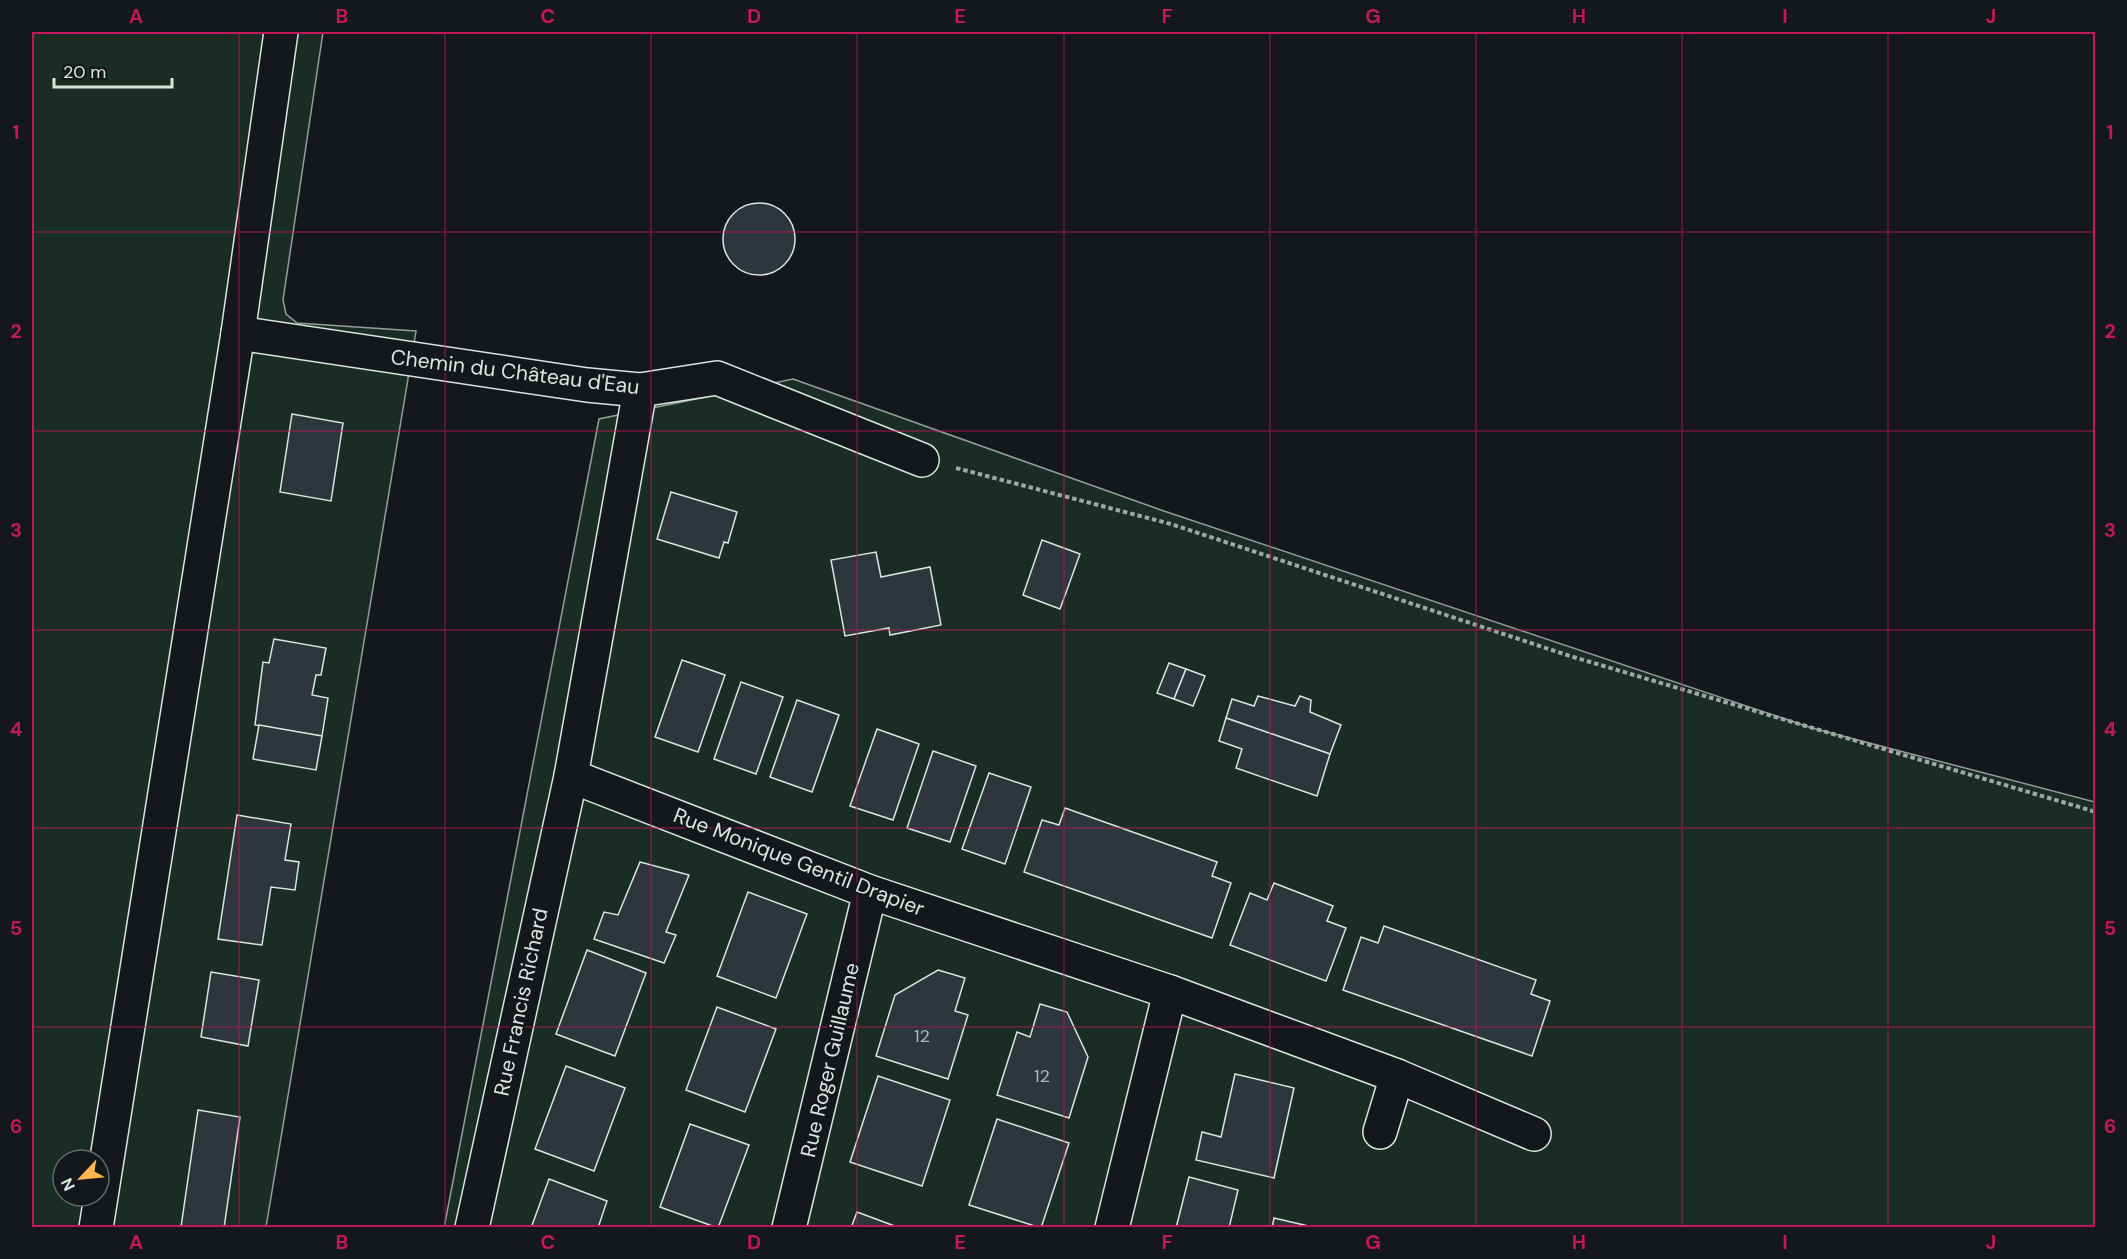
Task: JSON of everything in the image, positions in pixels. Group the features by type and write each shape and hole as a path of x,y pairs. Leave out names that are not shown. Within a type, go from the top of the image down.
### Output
{"street":[{"path":"96,1227 238,333 281,32"},
{"name":"Chemin du Château d'Eau","path":"238,333 587,385 640,390 717,378 922,459"},
{"path":"571,776 640,390"},
{"name":"Rue Monique Gentil Drapier","path":"571,776 870,892 1170,992 1396,1076 1534,1134"},
{"name":"Rue Francis Richard","path":"472,1227 571,776"},
{"name":"Rue Roger Guillaume","path":"789,1227 870,892"},
{"path":"1112,1227 1170,992"},
{"path":"1380,1132 1396,1076"}],"path":[{"path":"922,459 1171,524 1570,656 2096,812"}],"green space":[{"path":"32,32 323,32 283,300 286,314 297,323 416,331 266,1227 32,1227"},
{"path":"793,379 1161,510 1812,728 2095,802 2095,1227 444,1228 599,419"}],"building":[{"path":"766,203 785,213 793,225 795,239 793,253 785,265 773,273 752,275 733,265 725,253 723,232 733,213 745,205"},
{"path":"292,414 343,423 331,501 280,492"},
{"path":"671,492 737,512 728,543 724,542 719,558 657,539"},
{"path":"1042,540 1080,554 1060,609 1023,595"},
{"path":"876,552 881,577 930,567 941,625 890,635 889,628 845,636 831,560"},
{"path":"274,639 326,648 321,675 316,675 312,695 328,698 322,736 255,725 263,662 269,663"},
{"path":"682,660 725,675 698,752 655,737"},
{"path":"1169,663 1186,669 1174,699 1157,693"},
{"path":"1186,669 1205,676 1193,706 1174,699"},
{"path":"741,682 783,697 756,774 714,759"},
{"path":"1258,696 1295,706 1300,696 1311,700 1310,712 1341,725 1330,754 1226,718 1232,699 1254,706"},
{"path":"797,700 839,715 812,792 770,777"},
{"path":"1226,718 1330,754 1317,796 1236,768 1242,749 1219,741"},
{"path":"259,725 322,736 316,770 253,759"},
{"path":"877,729 919,744 893,820 850,806"},
{"path":"933,751 976,766 950,842 907,828"},
{"path":"989,773 1031,787 1005,864 962,849"},
{"path":"1065,808 1217,862 1212,876 1231,883 1212,938 1024,872 1042,820 1059,825"},
{"path":"237,815 291,824 285,860 299,862 295,890 271,887 262,945 218,939"},
{"path":"640,862 689,875 666,932 676,935 664,963 594,939 604,912 618,915"},
{"path":"1274,883 1333,906 1327,921 1346,928 1326,981 1230,945 1250,893 1267,900"},
{"path":"748,892 807,914 776,998 717,976"},
{"path":"1384,926 1536,980 1531,994 1550,1001 1532,1056 1343,990 1361,937 1378,943"},
{"path":"587,950 646,973 615,1056 556,1034"},
{"path":"938,970 965,978 955,1011 968,1015 948,1079 876,1056 895,995"},
{"path":"211,972 259,980 248,1046 201,1037"},
{"path":"1040,1004 1067,1012 1088,1057 1069,1118 997,1095 1017,1032 1030,1037"},
{"path":"717,1007 776,1029 745,1112 686,1090"},
{"path":"566,1066 625,1088 594,1171 535,1149"},
{"path":"1235,1074 1294,1088 1274,1178 1196,1160 1202,1132 1221,1137"},
{"path":"878,1076 950,1100 922,1186 850,1162"},
{"path":"198,1110 240,1117 224,1228 181,1227"},
{"path":"997,1119 1069,1143 1041,1228 969,1205"},
{"path":"690,1124 749,1145 718,1228 660,1207"},
{"path":"1189,1177 1238,1190 1229,1228 1176,1228"},
{"path":"549,1179 607,1201 598,1228 531,1228"},
{"path":"857,1212 900,1228 851,1228"},
{"path":"1274,1218 1317,1228 1272,1228"}]}
